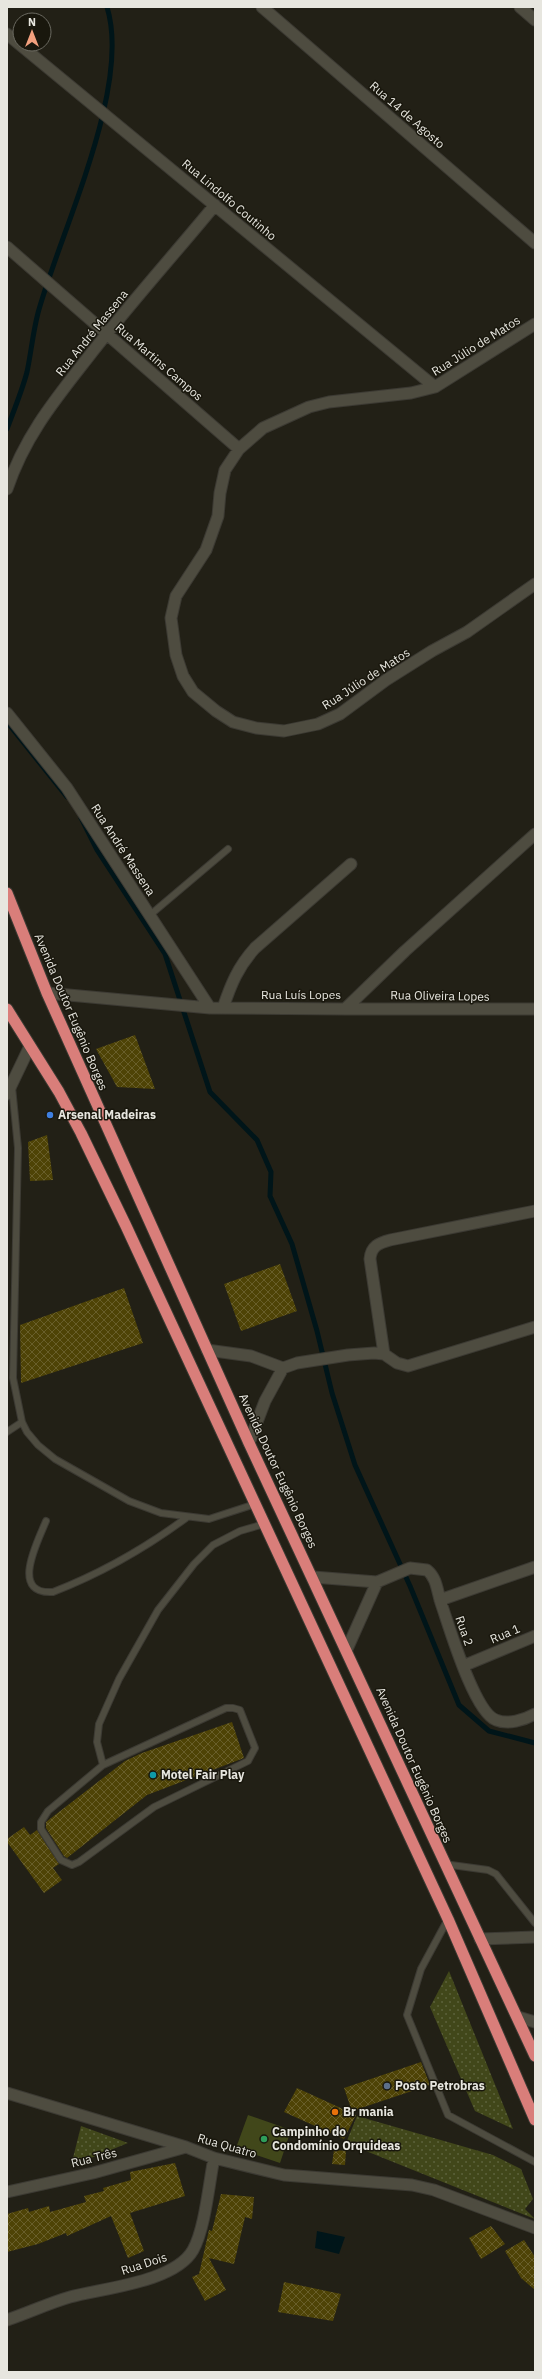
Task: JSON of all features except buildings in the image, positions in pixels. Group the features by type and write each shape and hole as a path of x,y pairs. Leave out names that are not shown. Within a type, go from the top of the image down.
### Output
{"highway":[{"name":"Avenida Doutor Eugênio Borges","path":"7,893 47,993 249,1443 347,1649 444,1864 518,2017 535,2056"},
{"path":"9,1017 30,1046 81,1133 188,1356 264,1524 448,1919 535,2120"}],"street":[{"name":"Rua 14 de Agosto","path":"262,7 535,243"},
{"path":"520,7 535,20"},
{"name":"Rua Lindolfo Coutinho","path":"7,34 435,387"},
{"name":"Rua André Massena","path":"7,489 29,436 106,333 215,206"},
{"name":"Rua Martins Campos","path":"7,247 239,449"},
{"name":"Rua Júlio de Matos","path":"535,324 435,387 411,393 366,397 309,407 263,428 239,449 225,470 220,493 218,516 206,550 182,583 176,596 171,618 176,655 182,676 193,692 233,722 256,728 284,731 318,724 340,714 392,676 467,632 535,584"},
{"name":"Rua André Massena","path":"7,713 67,788 210,1008"},
{"name":"Rua Luís Lopes","path":"47,993 210,1008 345,1009 405,951 535,834"},
{"path":"223,1008 233,977 241,963 255,948 351,864"},
{"name":"Rua Oliveira Lopes","path":"345,1009 535,1009"},
{"path":"10,1091 30,1046"},
{"path":"384,1354 370,1259 370,1253 374,1247 390,1240 535,1211"},
{"path":"207,1350 251,1356 283,1368 348,1355 384,1354 397,1363 408,1366 535,1327"},
{"path":"249,1443 265,1401 283,1368"},
{"path":"440,1600 535,1567"},
{"name":"Rua 2","path":"377,1582 410,1568 427,1570 432,1574 463,1666 478,1701 488,1714 496,1720 515,1721 535,1714"},
{"path":"313,1577 377,1582 347,1649"},
{"name":"Rua 1","path":"463,1666 535,1636"},
{"path":"480,1939 535,1937"},
{"path":"518,2017 535,2022"},
{"name":"Rua Quatro","path":"7,2093 186,2147 214,2158 284,2175 412,2185 434,2190 535,2228"},
{"name":"Rua Três","path":"7,2192 93,2173 186,2147"},
{"name":"Rua Dois","path":"7,2320 69,2298 153,2277 178,2266 193,2250 200,2228 214,2158"}],"lane":[{"path":"150,915 228,849"},
{"path":"10,1091 18,1148 13,1378 22,1422 38,1445 55,1459 129,1501 161,1513 186,1518 209,1519 255,1504"},
{"path":"7,1432 22,1422"},
{"path":"46,1521 28,1566 30,1580 36,1589 44,1593 53,1592 117,1564 148,1545 186,1518"},
{"path":"103,1765 97,1742 99,1724 119,1679 158,1610 194,1564 213,1545 240,1531 264,1524"},
{"path":"226,1708 240,1710 255,1748 252,1756 243,1764 154,1807 79,1862 72,1865 66,1864 57,1855 41,1829 42,1822 48,1811 103,1765 226,1708"},
{"path":"444,1864 488,1870 496,1874 535,1923"},
{"path":"448,1919 421,1969 407,2015 448,2115 535,2162"}],"green space":[{"path":"449,1971 513,2129 475,2111 430,2007"},
{"name":"Campinho do Condomínio Orquideas","path":"248,2115 291,2130 280,2163 236,2148"},
{"path":"357,2116 493,2155 521,2169 533,2199 525,2209 535,2219 346,2143"},
{"path":"81,2126 128,2143 71,2166"}],"shaded area":[{"path":"317,2231 345,2237 339,2254 315,2248"}],"waterway":[{"path":"7,429 27,372 38,313 48,280 76,202 102,118 110,78 112,40 107,7"},
{"path":"7,722 67,797"},
{"path":"81,818 97,850 165,954 210,1092 257,1140 271,1172 270,1196 292,1244 317,1331 332,1393 355,1465 410,1586 459,1705 489,1731 535,1743"}],"place":[{"name":"Arsenal Madeiras","path":"50,1115"},
{"name":"Motel Fair Play","path":"153,1775"},
{"name":"Posto Petrobras","path":"387,2086"},
{"name":"Br mania","path":"335,2112"},
{"name":"Campinho do Condomínio Orquideas","path":"264,2139"}]}
